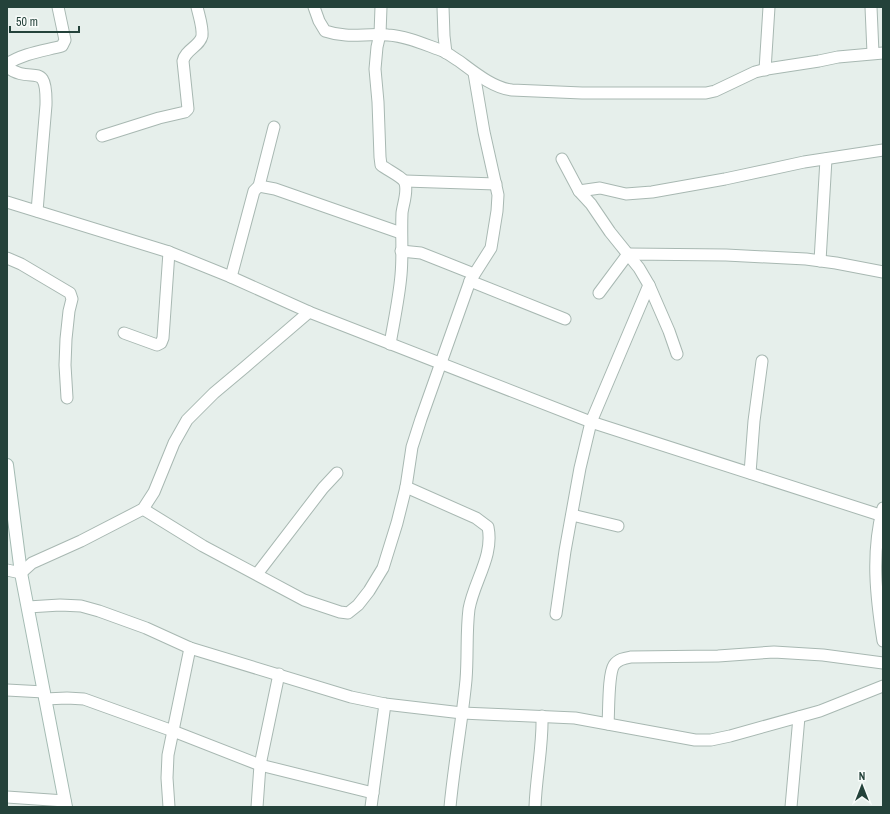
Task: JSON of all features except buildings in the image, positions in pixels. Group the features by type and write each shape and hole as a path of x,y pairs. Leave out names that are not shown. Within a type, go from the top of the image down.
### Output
{"street":[{"path":"7,64 14,59 25,55 62,46 64,44 65,40 58,7"},
{"path":"102,136 159,118 185,112 188,109 189,106 183,61 184,57 202,37 197,7"},
{"path":"314,7 319,21 325,30 343,36 380,34 398,36 446,52 474,73 505,89 582,93 698,94 715,91 755,72 838,57 878,53 871,7"},
{"path":"381,7 380,34 375,69 380,157 382,165 396,176 401,177 405,181 406,187 401,233 401,274 398,303 390,344"},
{"path":"443,7 446,52"},
{"path":"765,70 768,7"},
{"path":"7,67 16,73 36,75 45,81 46,105 38,210"},
{"path":"143,509 203,546 304,600 340,612 348,613 353,610 369,591 382,568 397,523 406,487 412,447 440,364 472,277 491,248 498,195 484,132 474,73"},
{"path":"231,277 254,191 259,186 274,127"},
{"path":"579,190 600,188 626,194 652,192 725,179 804,162 883,150"},
{"path":"562,159 579,190 639,268 649,285 670,332 677,354"},
{"path":"820,261 826,159"},
{"path":"405,181 496,184"},
{"path":"259,186 275,189 401,233"},
{"path":"7,202 38,210 169,252 231,277 309,312 591,422 750,474 882,513 875,564 883,641"},
{"path":"402,251 421,253 564,319"},
{"path":"124,333 157,345 161,343 163,338 169,252"},
{"path":"628,254 726,255 820,261 883,272"},
{"path":"599,293 628,254"},
{"path":"7,258 21,264 70,293 72,299 68,311 65,365 67,398"},
{"path":"556,614 564,551 580,468 591,422 649,285"},
{"path":"21,573 32,564 143,509 154,492 174,442 187,420 214,393 309,312"},
{"path":"750,474 754,421 762,361"},
{"path":"7,465 21,573 65,804 7,797"},
{"path":"257,574 323,488 337,473"},
{"path":"406,487 476,518 488,527 489,544 470,603 466,678 450,807"},
{"path":"572,515 618,526"},
{"path":"7,570 21,573"},
{"path":"28,607 60,605 81,606 146,628 190,648 351,697 385,704 462,713 575,718 695,740 711,740 730,736 820,711 883,686"},
{"path":"169,807 167,778 168,755 190,648"},
{"path":"608,724 611,672 615,663 622,658 718,656 774,652 822,655 883,663"},
{"path":"257,807 260,765 279,674"},
{"path":"7,690 84,699 173,731 260,765 373,793"},
{"path":"371,807 385,704"},
{"path":"535,807 536,783 542,734 542,716"},
{"path":"791,807 799,717"}]}
